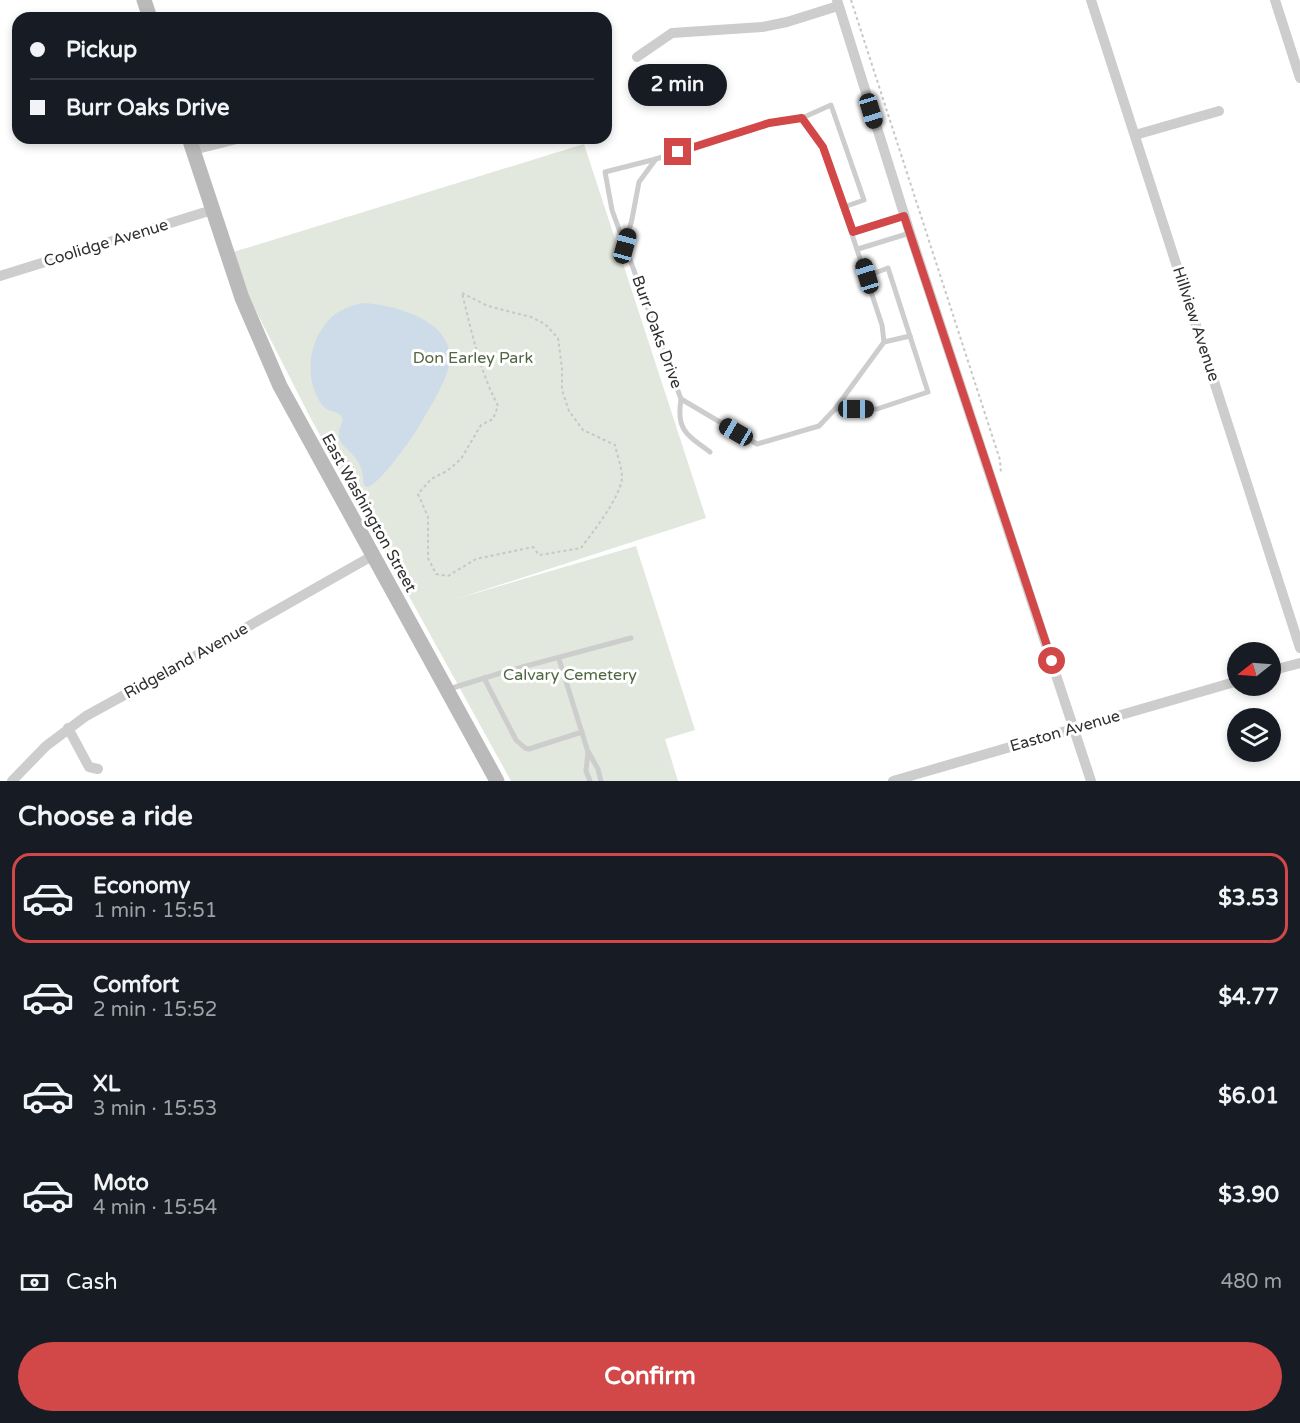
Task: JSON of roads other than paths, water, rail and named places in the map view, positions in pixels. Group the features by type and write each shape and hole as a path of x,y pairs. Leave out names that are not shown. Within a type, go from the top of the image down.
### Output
{"main road":[{"name":"East Washington Street","path":"191,144 242,298 272,369 372,556 497,781"}],"street":[{"name":"Hillview Avenue","path":"1091,0 1300,648"},
{"path":"1275,0 1300,78"},
{"path":"637,57 672,33 762,27 787,22 837,3 904,216 1091,781"},
{"path":"1135,135 1219,111"},
{"name":"Coolidge Avenue","path":"0,276 212,210"},
{"name":"Ridgeland Avenue","path":"12,781 46,746 86,716 372,556"},
{"path":"1281,668 1300,663"},
{"name":"Easton Avenue","path":"893,781 1227,684"},
{"path":"68,728 90,766 98,769"}],"lane":[{"path":"625,246 639,182 656,159 769,123 802,118 831,105 864,200 844,207"},
{"path":"802,118 823,147 867,276 882,325 884,342 910,336"},
{"name":"Burr Oaks Drive","path":"656,159 605,172 612,210 681,399 757,444 819,426 836,409 884,342"},
{"path":"853,232 904,216"},
{"path":"858,249 910,233"},
{"path":"836,409 877,409 928,392 888,268 867,276"},
{"path":"681,399 678,417 687,434 710,452"},
{"path":"447,690 631,638"},
{"path":"559,659 588,752 598,769 601,781"},
{"path":"484,678 516,740 525,748 534,748 582,732"},
{"path":"588,752 586,771 590,781"}],"water":[{"path":"364,303 390,307 418,316 440,333 447,344 450,357 443,384 418,428 388,469 368,487 364,485 362,470 356,459 340,441 342,417 322,405 312,383 311,370 314,346 325,324 341,310"}],"park label":[{"name":"Don Earley Park","path":"473,358"},
{"name":"Calvary Cemetery","path":"570,675"}]}
